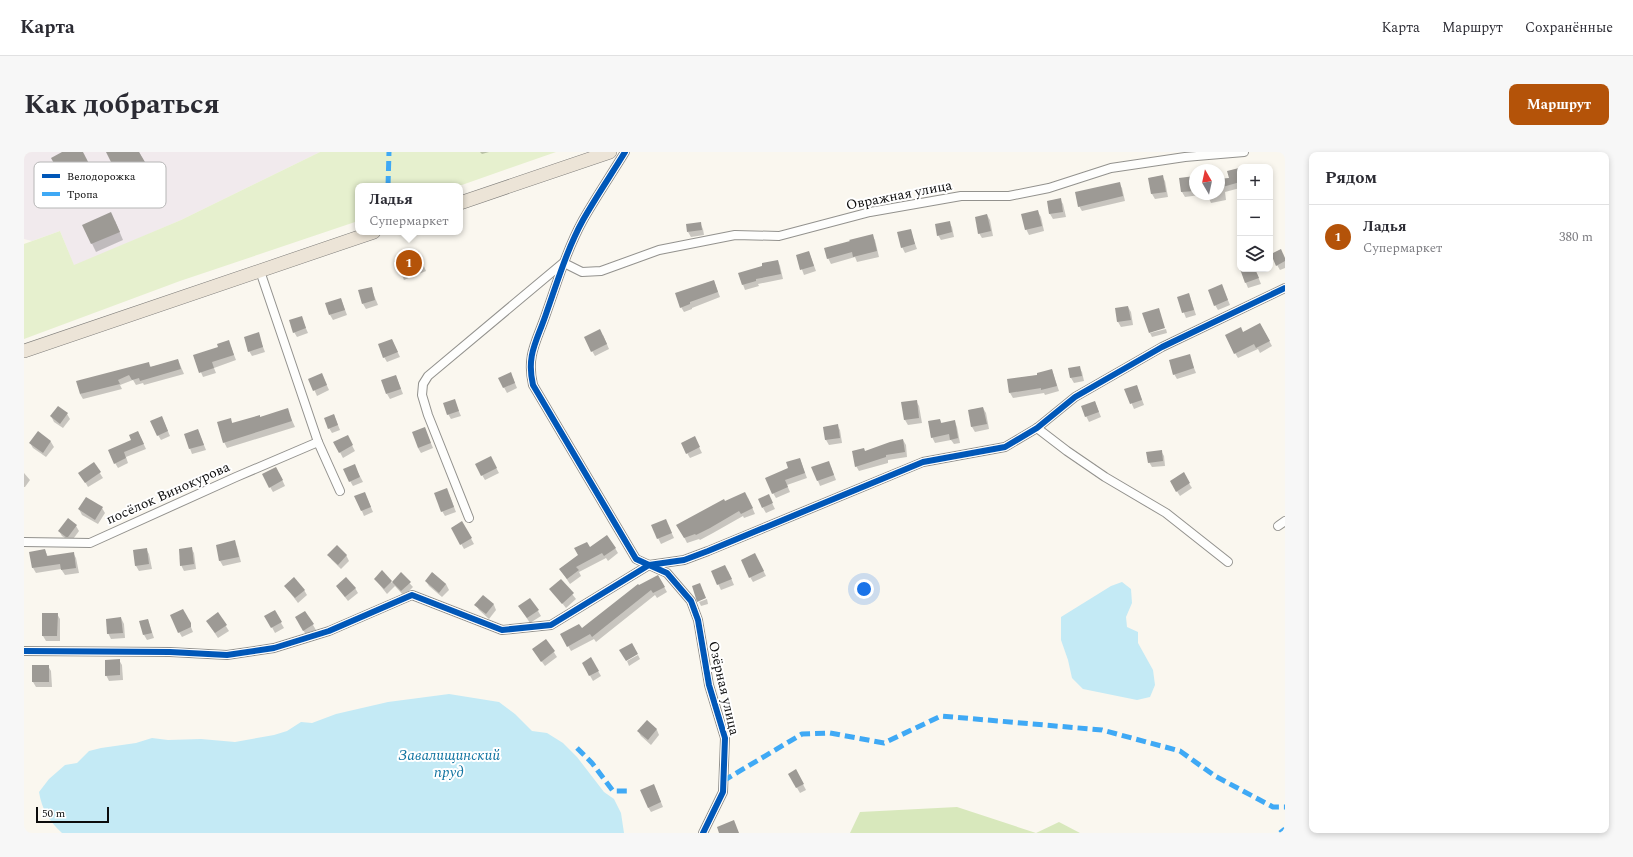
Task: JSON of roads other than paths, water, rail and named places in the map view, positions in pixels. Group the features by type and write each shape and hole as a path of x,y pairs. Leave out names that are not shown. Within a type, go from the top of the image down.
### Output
{"main road":[{"path":"463,202 610,152"},
{"path":"24,351 365,235"}],"street":[{"name":"Озёрная улица","path":"625,152 582,221 564,263 530,358 530,372 532,385 636,559 667,573 691,601 698,620 709,685 725,738 723,792 703,833"},
{"name":"Овражная улица","path":"564,263 582,272 601,271 659,250 735,235 780,236 878,210 961,196 1009,196 1049,188 1111,168 1185,157 1244,152"},
{"path":"468,518 428,415 422,395 423,384 428,376 564,263"},
{"path":"260,270 318,442 340,491"},
{"path":"24,651 170,652 227,655 274,648 329,631 412,595 502,630 551,625 649,565 684,560 708,551 923,462 1005,447 1037,428 1075,397 1162,347 1285,288"},
{"path":"1037,428 1105,477 1166,514 1228,562"},
{"name":"посёлок Винокурова","path":"24,542 90,543 236,477 318,442"}],"water":[{"path":"1122,582 1131,589 1132,603 1126,617 1127,627 1138,632 1138,643 1153,670 1155,685 1150,697 1137,700 1083,689 1072,678 1061,640 1061,617 1111,586"},
{"name":"Завалищинский пруд","path":"449,694 499,702 515,714 532,731 547,733 563,743 577,757 604,792 614,799 621,813 624,833 62,833 47,815 40,798 39,792 49,779 65,765 77,763 89,751 136,743 152,738 168,740 201,739 235,742 274,735 287,731 301,722 312,723 336,714 388,702"}],"place":[{"name":"Ладья","path":"409,263"}]}
